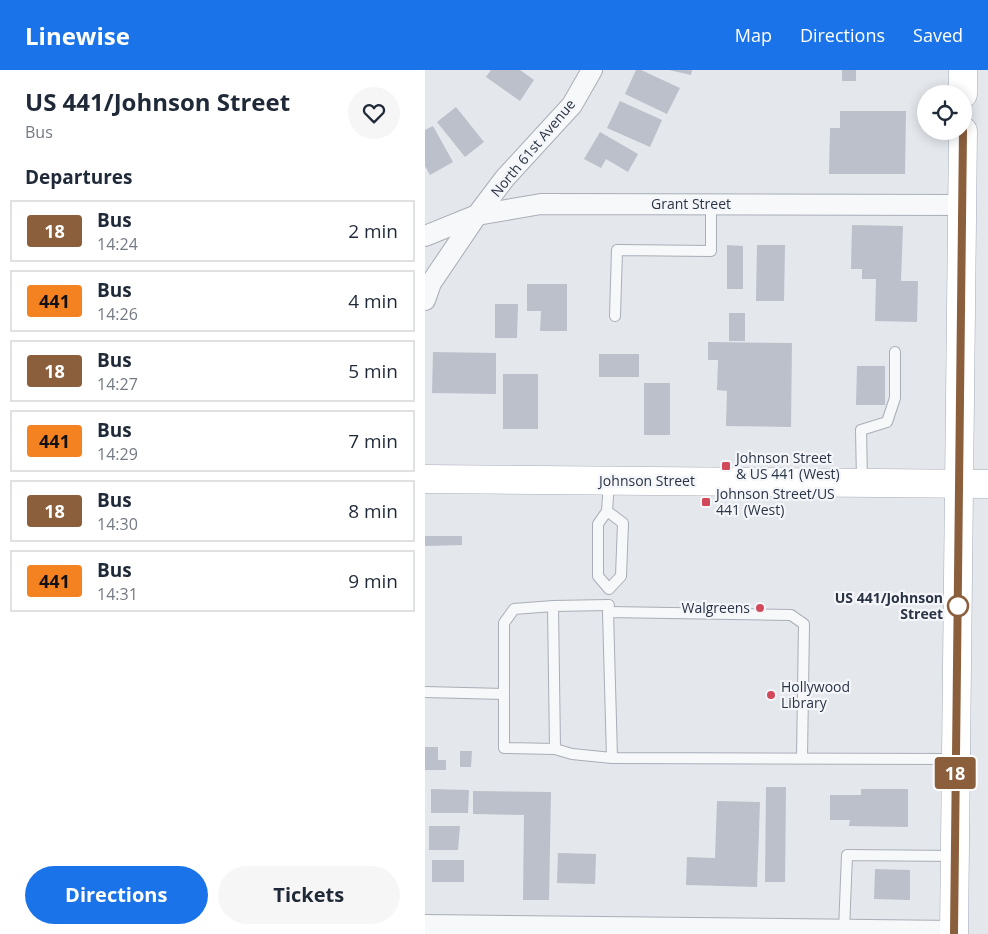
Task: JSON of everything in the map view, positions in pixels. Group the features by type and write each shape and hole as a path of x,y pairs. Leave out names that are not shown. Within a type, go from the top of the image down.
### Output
{"main road":[{"path":"963,70 963,85"},
{"path":"954,933 963,140"},
{"name":"Johnson Street","path":"425,479 988,484"}],"street":[{"name":"North 61st Avenue","path":"425,300 431,283 477,215 505,178 572,105 592,70"},
{"name":"Grant Street","path":"425,236 477,215 541,204 962,205"},
{"path":"425,925 783,932 844,930 954,933"}],"lane":[{"path":"615,316 617,250 711,251 711,204"},
{"path":"862,482 861,430 887,422 895,398 895,352"},
{"path":"609,481 607,511 598,524 598,576 609,589"},
{"path":"607,511 623,523 621,576 609,589 608,609 612,758"},
{"path":"803,758 804,624 791,615 553,606 514,609 504,623 503,748 555,748 572,754 612,758 956,759"},
{"path":"553,606 555,748"},
{"path":"425,692 504,694"},
{"path":"844,930 847,855 954,856"}],"building":[{"path":"491,70 520,70 534,80 520,101 486,77"},
{"path":"636,70 641,70 680,88 667,114 625,94"},
{"path":"669,70 692,70 691,75"},
{"path":"842,70 856,70 856,81 842,81"},
{"path":"620,101 662,120 650,147 607,128"},
{"path":"456,107 484,142 465,157 437,122"},
{"path":"840,111 906,111 905,174 829,174 830,128 840,128"},
{"path":"433,126 453,162 430,175 425,166 425,130"},
{"path":"600,132 638,154 628,172 606,159 601,168 584,159"},
{"path":"852,225 903,226 901,281 918,281 917,322 875,321 876,279 862,279 862,269 851,269"},
{"path":"727,245 743,246 743,289 727,289"},
{"path":"757,245 785,245 784,301 756,301"},
{"path":"527,284 567,284 567,331 540,331 541,311 527,311"},
{"path":"495,304 518,304 517,338 495,338"},
{"path":"729,313 745,313 745,341 729,341"},
{"path":"708,342 792,343 791,427 726,426 727,391 717,390 718,360 708,360"},
{"path":"433,352 496,353 496,394 432,393"},
{"path":"599,354 639,354 639,377 599,377"},
{"path":"857,366 885,366 885,405 856,405"},
{"path":"503,374 538,374 538,429 503,429"},
{"path":"644,383 670,383 670,435 644,435"},
{"path":"425,536 462,536 462,545 425,546"},
{"path":"425,747 438,747 438,760 446,760 446,770 425,770"},
{"path":"460,751 472,751 471,767 460,767"},
{"path":"766,787 786,787 785,882 765,882"},
{"path":"431,789 469,790 468,813 431,813"},
{"path":"861,789 908,789 908,827 849,826 850,820 830,820 830,795 861,795"},
{"path":"473,791 551,792 549,900 523,900 524,815 473,814"},
{"path":"717,801 760,802 757,887 686,885 687,857 715,858"},
{"path":"429,826 460,826 458,850 429,850"},
{"path":"558,853 596,854 595,884 557,883"},
{"path":"432,860 464,860 464,882 432,882"},
{"path":"875,869 910,870 910,900 874,899"}],"bus line":[{"name":"18","path":"954,934 963,140"}],"place":[{"name":"Johnson Street & US 441 (West)","path":"726,466"},
{"name":"Johnson Street/US 441 (West)","path":"706,502"},
{"name":"US 441/Johnson Street","path":"958,606"},
{"name":"Walgreens","path":"760,608"},
{"name":"Hollywood Library","path":"771,695"}]}
